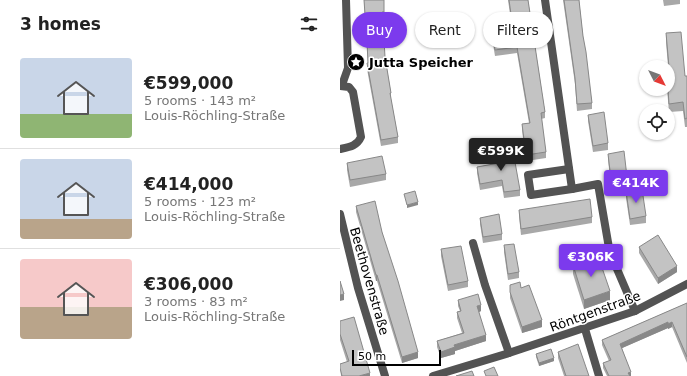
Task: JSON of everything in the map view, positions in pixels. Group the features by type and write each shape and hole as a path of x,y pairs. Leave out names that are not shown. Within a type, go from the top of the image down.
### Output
{"street":[{"path":"340,149 350,147 358,143 361,137 353,92 349,87 341,86 348,68 346,0"},
{"path":"545,0 572,188"},
{"path":"569,169 528,175 531,195 598,184 609,248 635,311"},
{"name":"Beethovenstraße","path":"340,214 358,288 385,376"},
{"path":"473,243 485,285 509,353"},
{"name":"Röntgenstraße","path":"433,376 585,329 635,311 687,284"},
{"path":"585,329 599,376"}],"building":[{"path":"364,0 384,0 384,12 365,12"},
{"path":"509,0 528,0 530,12 511,12"},
{"path":"564,0 579,0 592,103 577,104 575,78"},
{"path":"681,32 685,76 687,76 687,118 685,119 683,102 669,104 668,96 675,96 675,60 668,60 666,33"},
{"path":"367,48 384,48 390,93 398,137 381,140 368,63"},
{"path":"495,48 510,48 495,50"},
{"path":"517,48 535,48 545,112 541,113 546,152 526,155 522,124 530,123"},
{"path":"604,112 608,143 593,146 588,115"},
{"path":"513,151 520,190 504,192 502,180 480,184 477,167 499,163 498,154"},
{"path":"624,151 627,177 611,179 608,154"},
{"path":"382,156 386,174 350,180 347,163"},
{"path":"642,189 646,216 630,219 626,191"},
{"path":"415,191 418,202 407,205 404,194"},
{"path":"590,199 592,217 521,229 519,210"},
{"path":"375,201 382,232 398,281 418,352 402,357 356,206"},
{"path":"499,214 502,234 483,237 480,218"},
{"path":"658,235 677,266 658,278 639,247"},
{"path":"514,244 519,272 508,274 504,245"},
{"path":"461,246 468,281 448,285 441,249"},
{"path":"598,256 610,291 584,300 573,265"},
{"path":"340,281 344,294 340,295"},
{"path":"520,282 521,288 529,285 542,320 522,327 510,292 510,285"},
{"path":"478,294 481,305 477,306 486,335 454,345 455,347 441,352 437,341 464,333 457,312 461,311 458,300"},
{"path":"687,303 687,357 672,322 668,324 668,322 620,344 631,372 628,373 630,376 609,376 603,363 611,360 602,340"},
{"path":"354,317 370,373 359,376 342,376 340,364 349,361 340,334 340,321"},
{"path":"578,344 589,376 566,376 558,352"},
{"path":"551,349 554,358 539,363 536,354"},
{"path":"494,367 498,376 486,376 484,371"},
{"path":"472,371 474,376 456,376"}],"place":[{"name":"Jutta Speicher","path":"356,62"}]}
